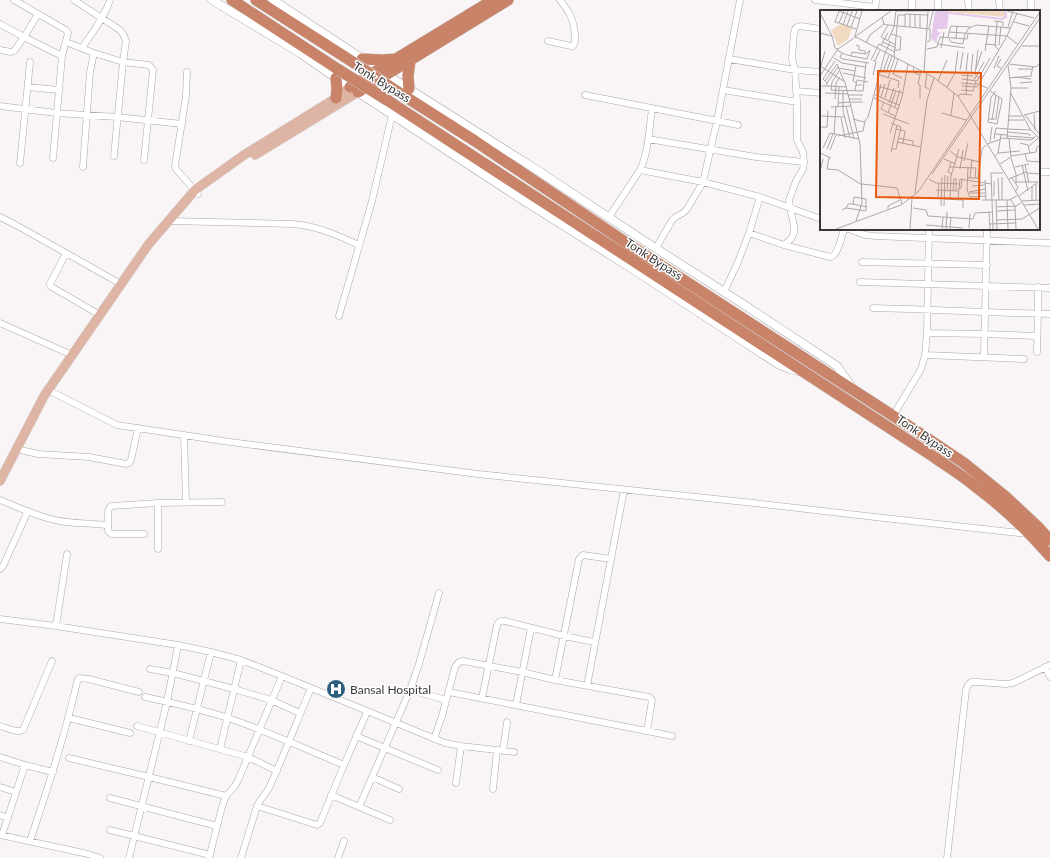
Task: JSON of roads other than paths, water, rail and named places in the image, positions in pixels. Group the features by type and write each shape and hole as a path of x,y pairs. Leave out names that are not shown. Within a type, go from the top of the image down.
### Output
{"highway":[{"name":"Tonk Bypass","path":"232,0 337,74 387,100 927,452 976,486 998,504 1050,555"},
{"path":"256,0 475,141 631,246 964,463 1006,497 1050,540"},
{"path":"383,72 397,59 493,0"},
{"path":"354,90 383,72 410,61 508,0"},
{"path":"362,59 397,59"},
{"path":"409,89 408,76 410,61"},
{"path":"336,98 337,74"}],"main road":[{"path":"1,478 48,390 148,245 186,201 244,155 336,98 354,90"},
{"path":"197,192 252,158 354,90"}],"street":[{"path":"14,0 66,30 68,33 62,56 53,158"},
{"path":"74,0 82,2 102,19 120,30 126,41 114,156"},
{"path":"82,48 102,19 110,0"},
{"path":"212,0 300,54 337,74 354,90 392,115 778,364 806,374"},
{"path":"273,0 837,366 854,390"},
{"path":"548,41 571,46 575,45 576,41 573,21 569,12 560,0"},
{"path":"656,248 671,222 674,218 687,209 703,182 717,121 740,0"},
{"path":"815,0 875,9 876,0"},
{"path":"968,0 969,10"},
{"path":"999,0 1000,10"},
{"path":"0,50 11,52 14,51 38,14"},
{"path":"0,24 62,56"},
{"path":"784,244 791,239 794,233 789,200 804,162 796,134 797,102 795,70 792,58 794,34 797,26 820,29"},
{"path":"66,42 123,62 151,67 152,70 144,160"},
{"path":"83,167 90,72 94,53"},
{"path":"729,59 795,70 820,72"},
{"path":"20,163 30,62"},
{"path":"187,72 186,96 175,166 176,170 197,192"},
{"path":"28,87 58,90"},
{"path":"723,90 797,102"},
{"path":"796,91 820,94"},
{"path":"584,95 738,125"},
{"path":"0,106 56,113 117,117 182,124"},
{"path":"609,217 640,170 646,155 652,109"},
{"path":"339,316 372,201 392,115"},
{"path":"648,139 756,157 804,162"},
{"path":"640,170 703,182 760,197 820,219"},
{"path":"724,292 749,233 760,197"},
{"path":"0,217 122,284"},
{"path":"168,221 306,225 332,233 359,245"},
{"path":"749,233 825,256 833,257 837,251 844,230"},
{"path":"851,230 865,235 875,236 1050,243"},
{"path":"893,416 921,370 925,355 927,333 929,230"},
{"path":"984,357 987,230"},
{"path":"66,254 50,286 100,315"},
{"path":"862,262 987,266"},
{"path":"860,282 1050,288"},
{"path":"1037,352 1038,287"},
{"path":"873,308 1050,314"},
{"path":"0,323 72,355"},
{"path":"927,333 1037,336"},
{"path":"925,355 1024,359"},
{"path":"48,390 117,425 230,442 478,474 1030,534"},
{"path":"16,449 48,456 89,458 126,464 131,460 138,428"},
{"path":"184,435 186,502"},
{"path":"587,686 594,642 624,490"},
{"path":"0,500 42,516 61,521 108,523"},
{"path":"144,534 111,534 108,531 109,507 158,503 222,502"},
{"path":"158,503 158,550"},
{"path":"0,569 3,566 28,511"},
{"path":"56,626 67,554"},
{"path":"555,680 579,559 581,556 586,555 611,559"},
{"path":"359,807 410,690 439,593"},
{"path":"0,619 178,645 211,652 241,660 445,743 514,752"},
{"path":"482,698 497,625 501,620 594,642"},
{"path":"516,705 531,628"},
{"path":"129,858 167,702 178,645"},
{"path":"189,741 211,652"},
{"path":"220,749 241,660"},
{"path":"0,726 15,731 23,730 52,661"},
{"path":"434,739 449,692 455,667 459,662 463,661 649,697 651,698 652,703 647,732"},
{"path":"947,858 966,690 968,685 970,682 997,684 1013,683 1048,666 1050,677"},
{"path":"150,669 204,680 271,700 300,713"},
{"path":"110,830 210,857 226,796 237,782 282,676"},
{"path":"30,841 69,718 77,682 80,678 88,679 139,692"},
{"path":"241,858 257,806 268,790 277,771 311,688"},
{"path":"410,690 446,700"},
{"path":"449,692 672,736"},
{"path":"145,697 197,709 227,718 259,729 344,765"},
{"path":"257,806 317,825 320,823 367,712"},
{"path":"69,718 130,733"},
{"path":"493,789 507,722"},
{"path":"137,726 248,757 277,771"},
{"path":"356,736 438,770"},
{"path":"456,783 461,746"},
{"path":"0,757 53,772"},
{"path":"69,758 226,796"},
{"path":"25,765 1,835 100,858"},
{"path":"372,777 399,789"},
{"path":"0,787 16,792"},
{"path":"331,795 390,820"},
{"path":"110,798 217,826"},
{"path":"0,815 8,818"},
{"path":"338,858 344,841"}],"place":[{"name":"Bansal Hospital","path":"336,689"}]}
